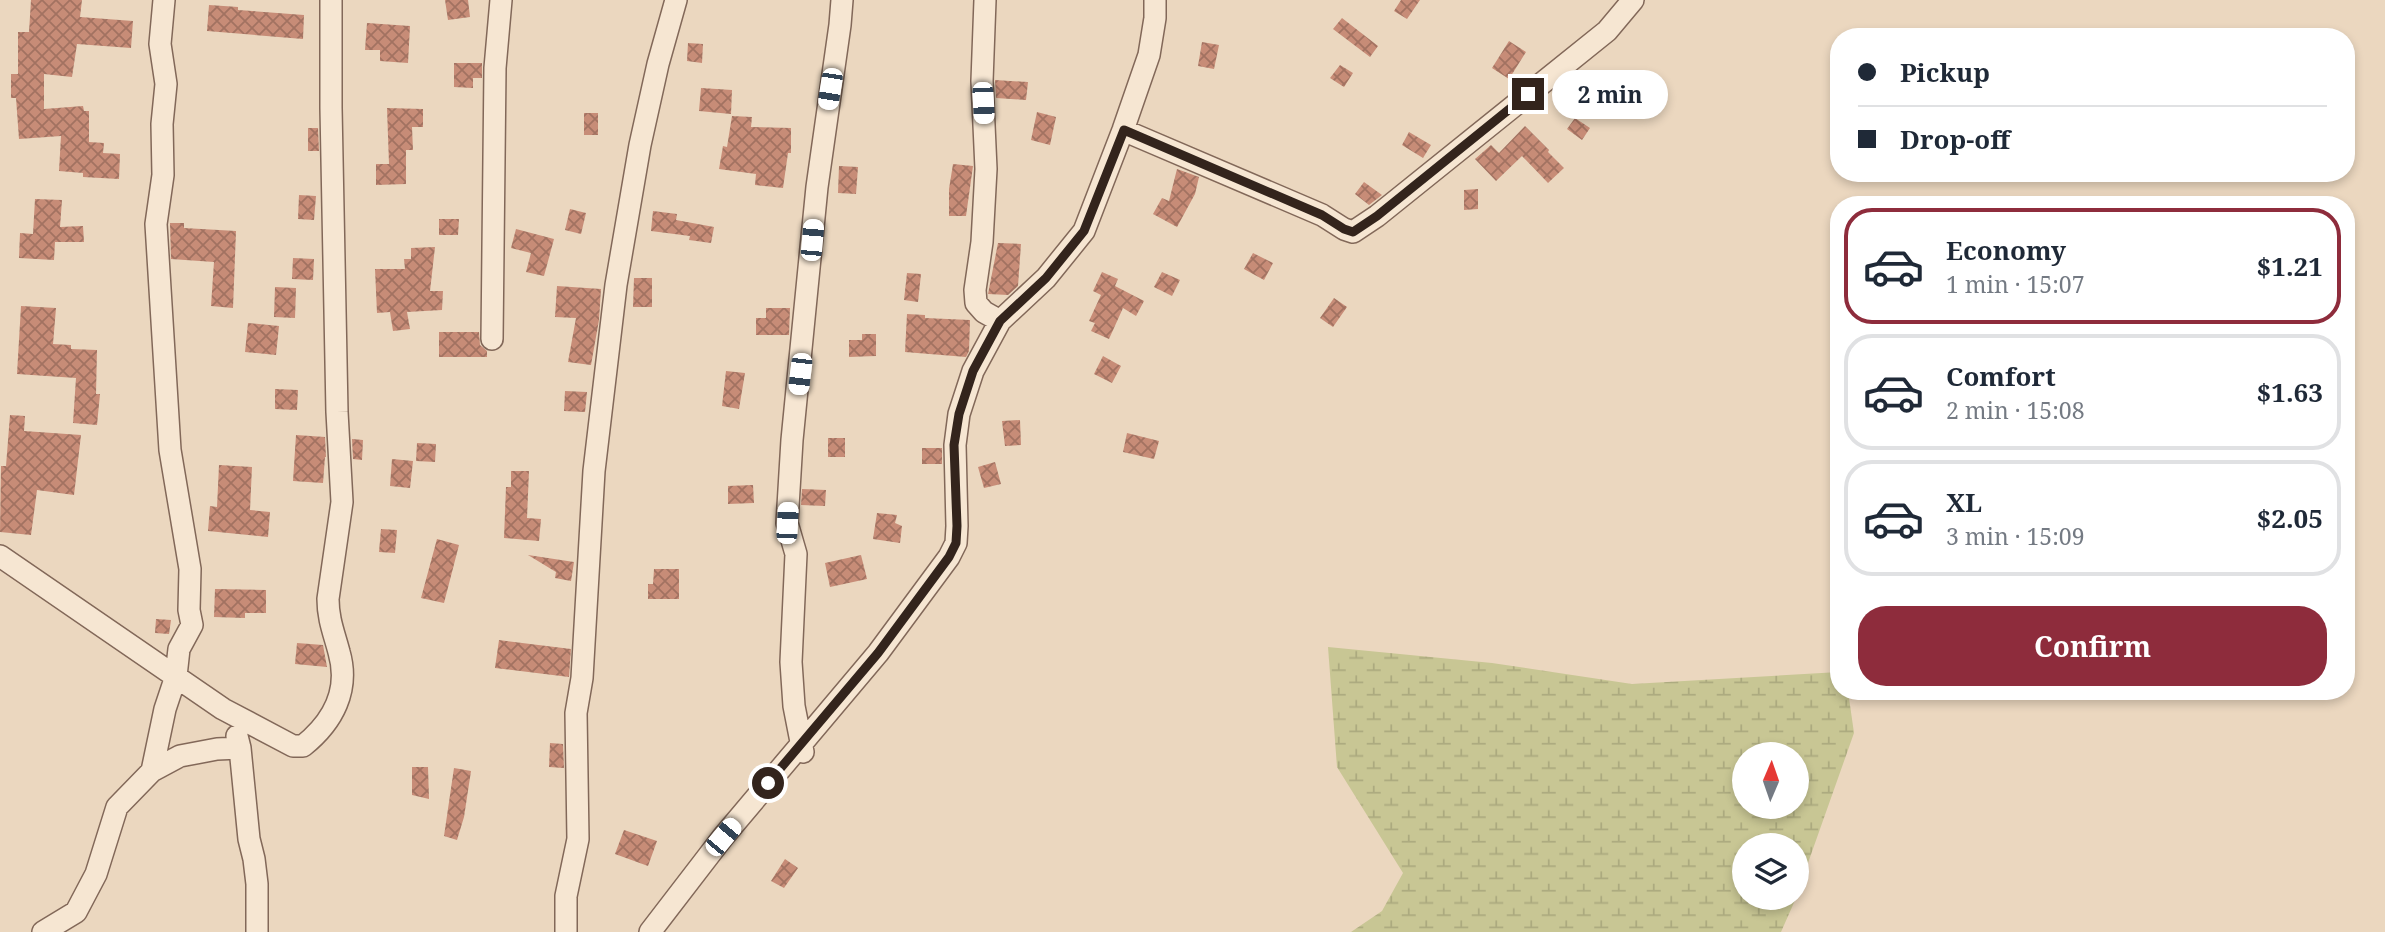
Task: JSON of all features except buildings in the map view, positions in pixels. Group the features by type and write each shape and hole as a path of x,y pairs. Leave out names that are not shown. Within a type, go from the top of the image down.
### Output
{"street":[{"path":"152,771 165,709 176,676 179,649 192,625 187,542 170,450 156,224 163,175 162,124 166,84 160,44 164,0"},
{"path":"0,556 223,709 293,746 303,747 330,719 342,691 343,670 328,615 342,502 337,412 331,0"},
{"path":"492,339 495,68 501,0"},
{"path":"566,932 566,896 578,839 576,713 582,678 594,471 616,285 640,145 676,0"},
{"path":"802,751 794,706 791,662 796,554 787,523 788,499 817,187 842,0"},
{"path":"985,0 982,81 986,169 982,242 975,290 976,303 984,312 1000,321"},
{"path":"650,932 723,837 802,751 949,557 956,543 954,445 959,414 973,371 1000,321 1046,278 1084,231 1124,130 1149,55 1156,0"},
{"path":"1124,130 1322,215 1353,232 1377,216 1607,31 1633,0"},
{"path":"223,709 240,748 249,839 257,884 257,932"},
{"path":"43,932 76,912 96,874 117,807 152,771 180,756 240,748"}],"green space":[{"path":"1328,647 1492,663 1632,684 1830,673 1830,700 1849,700 1854,733 1809,860 1809,833 1732,833 1732,910 1791,910 1781,932 1351,932 1382,911 1403,873 1337,767"}],"route":[{"path":"768,783 878,653 949,557 956,543 957,526 954,445 959,414 973,371 1000,321 1046,278 1084,231 1124,130 1322,215 1332,223 1353,232 1377,216 1528,94"}]}
